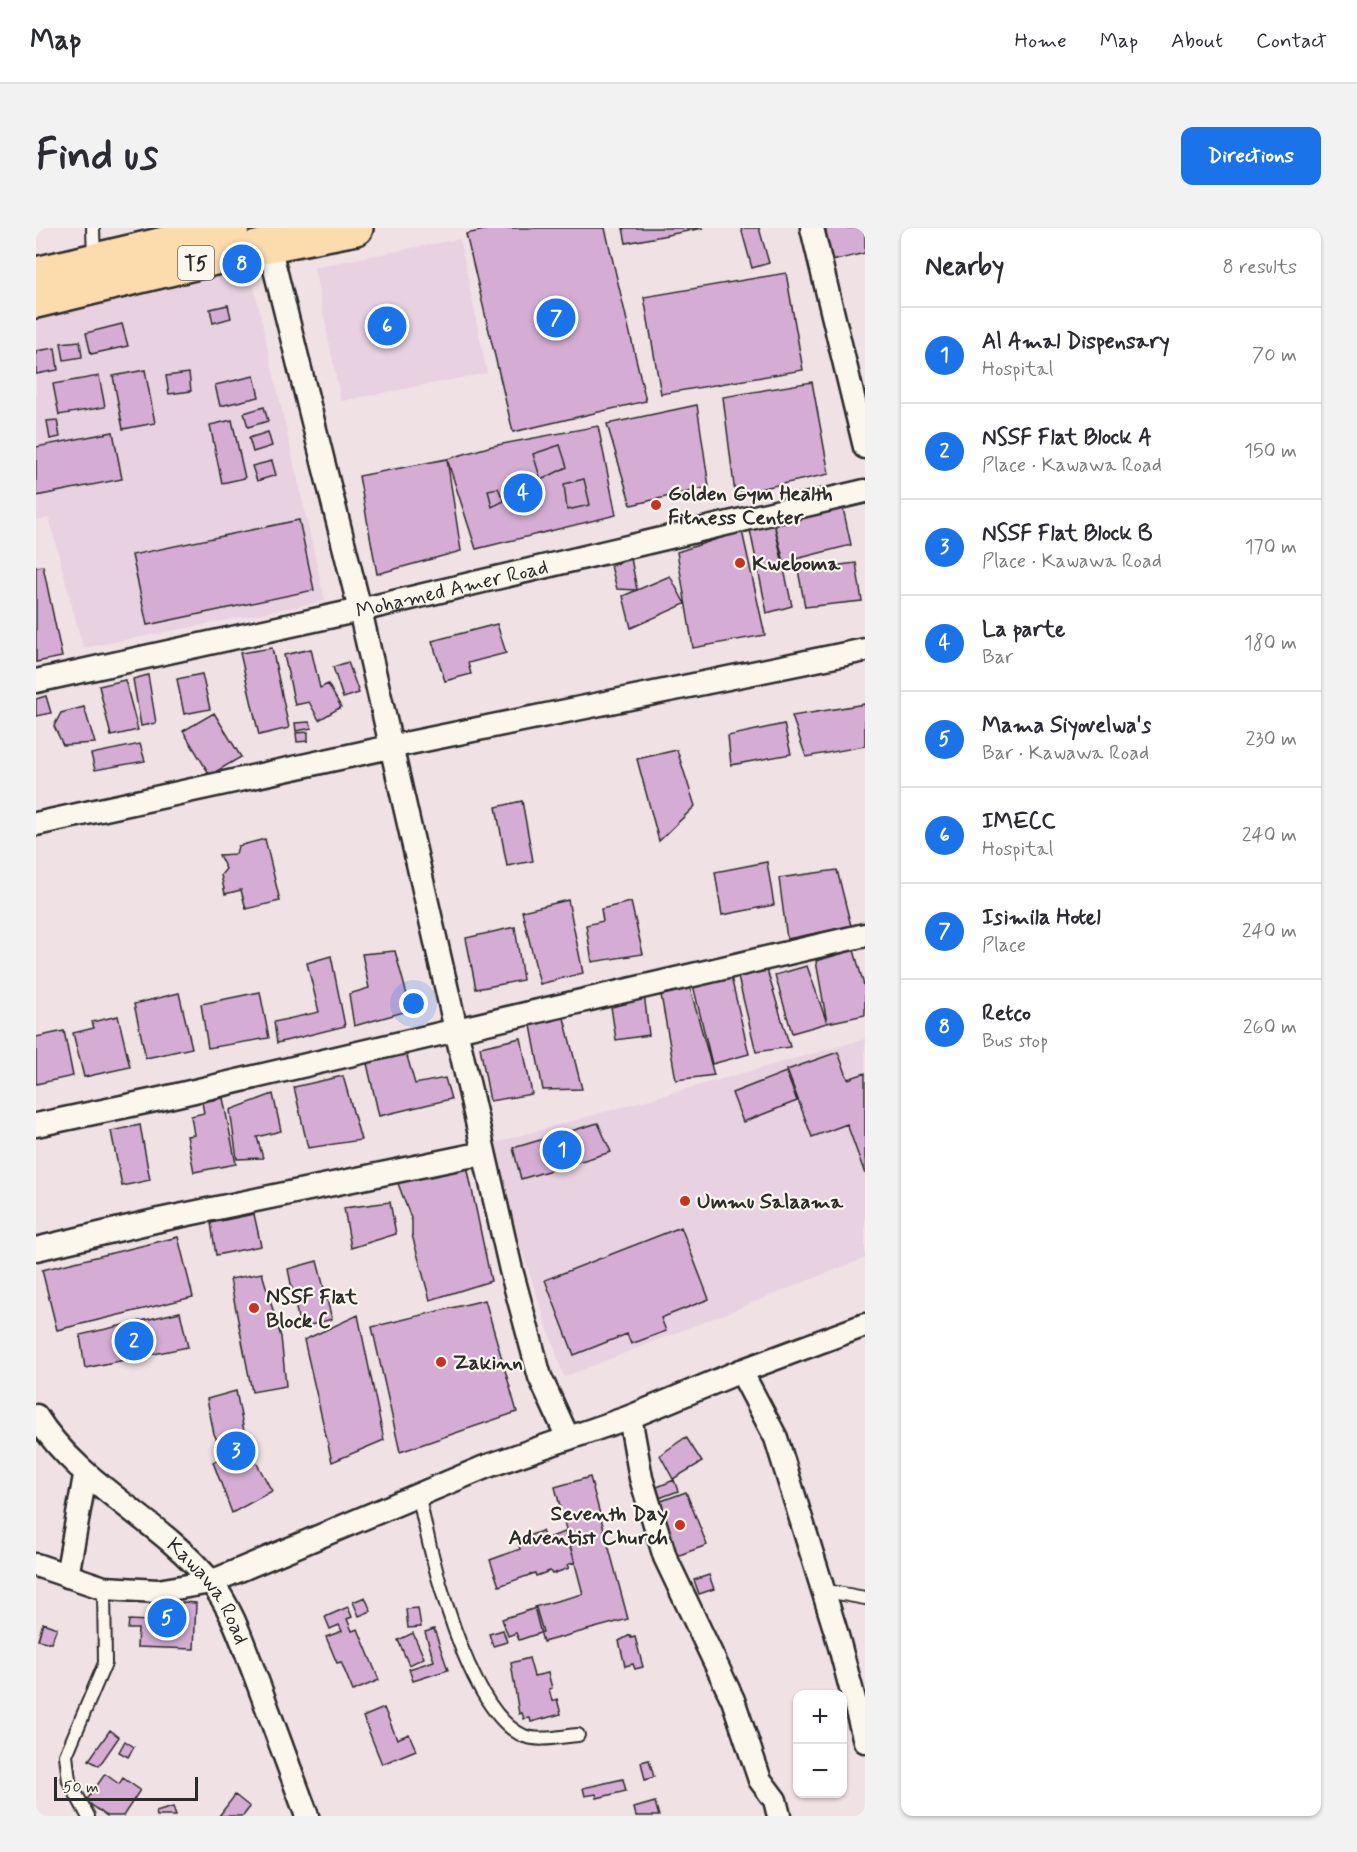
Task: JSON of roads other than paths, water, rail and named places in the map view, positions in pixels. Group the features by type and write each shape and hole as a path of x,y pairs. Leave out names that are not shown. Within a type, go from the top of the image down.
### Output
{"highway":[{"name":"T5","path":"36,274 232,228"},
{"name":"T5","path":"36,302 268,245 356,228"}],"street":[{"path":"812,228 865,447"},
{"path":"268,245 360,610 457,1029 483,1155 540,1377 568,1438"},
{"name":"Mohamed Amer Road","path":"36,681 360,610 865,491"},
{"path":"36,824 390,747 865,650"},
{"path":"36,1125 160,1099 865,935"},
{"path":"36,1249 159,1220 483,1155"},
{"path":"36,1565 104,1588 158,1591 211,1582 419,1497 485,1467 630,1418 741,1371 865,1325"},
{"path":"741,1371 776,1438 821,1590 836,1632 865,1741"},
{"name":"Kawawa Road","path":"36,1416 45,1431 85,1476 158,1530 211,1582 235,1625 307,1816"},
{"path":"630,1418 641,1478 665,1557 733,1700 760,1780 775,1800 779,1816"},
{"path":"67,1576 85,1476"}],"lane":[{"path":"93,228 94,260"},
{"path":"419,1497 427,1536 452,1621 477,1683 504,1720 524,1736 535,1739 578,1734"},
{"path":"88,1816 69,1781 66,1755 105,1663 104,1588"},
{"path":"821,1590 865,1598"}],"place":[{"name":"Retco","path":"242,264"},
{"name":"Isimila Hotel","path":"556,318"},
{"name":"IMECC","path":"387,326"},
{"name":"La parte","path":"523,493"},
{"name":"Golden Gym Health Fitness Center","path":"656,505"},
{"name":"Kweboma","path":"740,563"},
{"name":"Al Amal Dispensary","path":"562,1150"},
{"name":"Ummu Salaama","path":"685,1201"},
{"name":"NSSF Flat Block C","path":"254,1308"},
{"name":"NSSF Flat Block A","path":"134,1341"},
{"name":"Zakinn","path":"441,1362"},
{"name":"NSSF Flat Block B","path":"236,1451"},
{"name":"Seventh Day Adventist Church","path":"680,1525"},
{"name":"Mama Siyovelwa's","path":"167,1618"}]}
